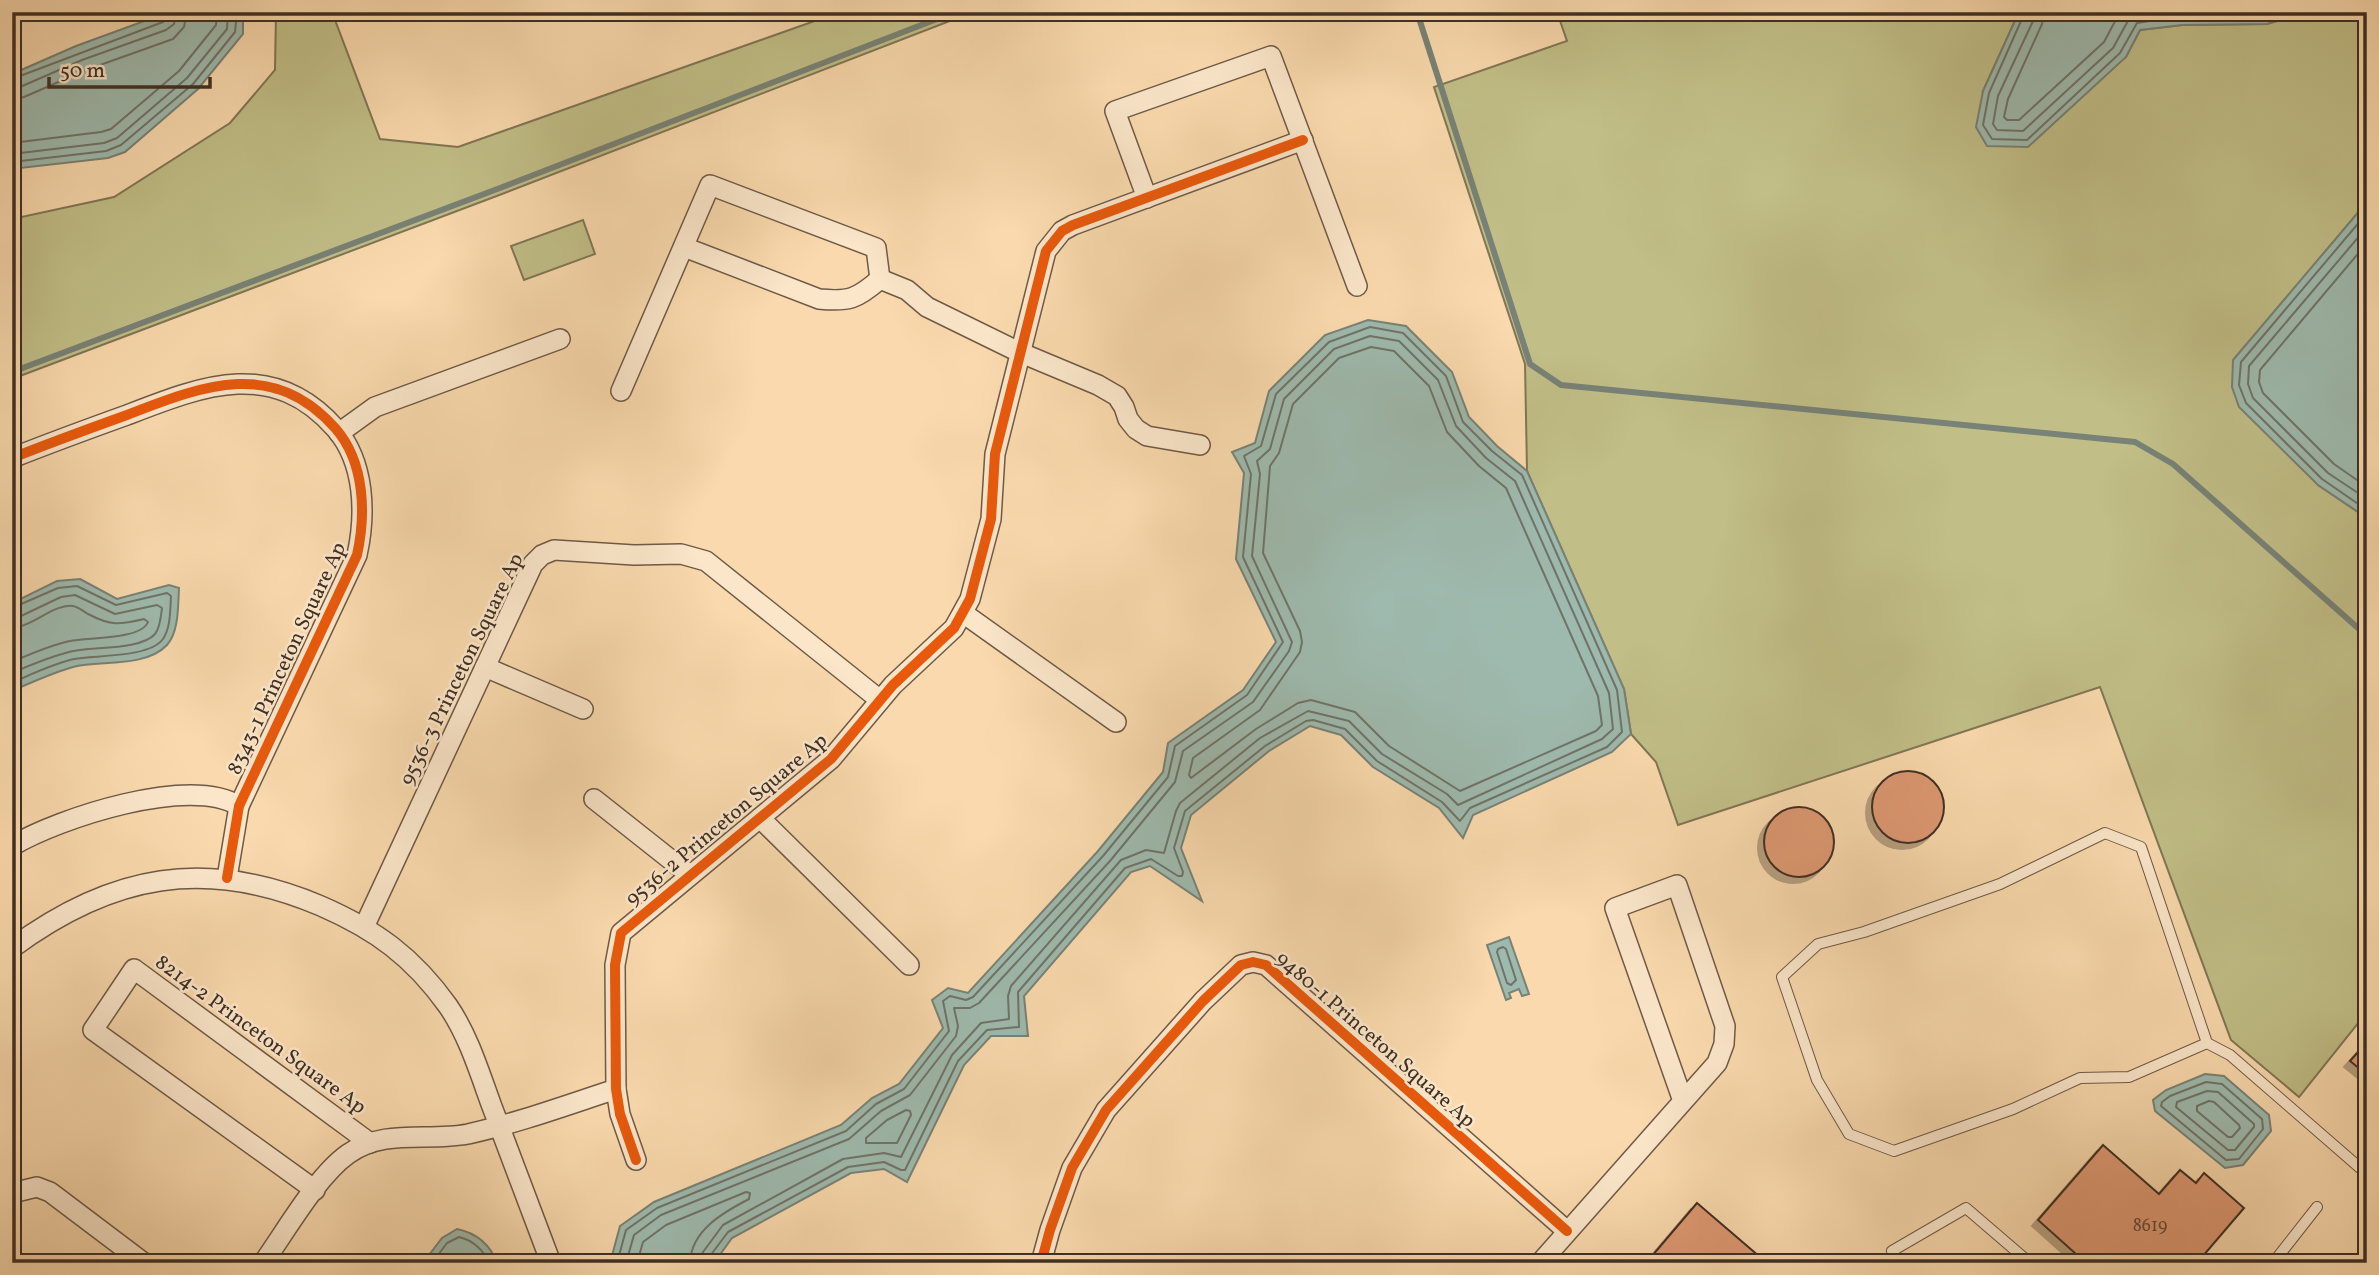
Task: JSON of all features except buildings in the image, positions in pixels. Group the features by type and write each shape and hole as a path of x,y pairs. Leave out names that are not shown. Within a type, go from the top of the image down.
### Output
{"street":[{"path":"1147,198 1115,111 1271,56 1357,285"},
{"name":"9536-2 Princeton Square Ap","path":"636,1160 620,1114 616,1089 615,965 621,933 831,759 880,699 948,635 963,612 970,599 991,519 995,454 1046,251 1062,231 1073,225 1303,140"},
{"path":"621,391 710,185 876,248 880,279"},
{"path":"684,247 819,299 838,301 861,296 880,279"},
{"path":"880,279 907,290 927,307 1117,396 1128,419 1136,429 1147,436 1200,445"},
{"path":"340,433 375,407 560,339"},
{"name":"8343-1 Princeton Square Ap","path":"12,458 156,403 223,384 254,384 284,390 325,416 340,433 358,472 363,503 362,532 357,555 239,806 227,878"},
{"name":"9536-3 Princeton Square Ap","path":"365,927 533,564 542,555 554,550 634,555 681,554 706,561 880,699"},
{"path":"963,612 1116,722"},
{"path":"485,667 583,709"},
{"path":"12,846 77,816 139,801 193,795 229,800 239,806"},
{"path":"594,799 690,875"},
{"path":"760,818 909,965"},
{"path":"12,948 44,924 93,899 129,887 176,879 227,878 288,892 365,927 394,947 422,973 450,1009 470,1048 551,1263"},
{"path":"1540,1263 1717,1063 1724,1044 1725,1026 1677,885 1615,908 1683,1101"},
{"name":"9480-1 Princeton Square Ap","path":"1041,1263 1072,1168 1106,1110 1203,1000 1241,965 1253,962 1266,965 1567,1231"},
{"name":"8214-2 Princeton Square Ap","path":"315,1189 93,1030 134,969 369,1143"},
{"path":"263,1263 315,1189 349,1153 369,1143 394,1136 426,1138 463,1135 616,1089"},
{"path":"12,1193 37,1187 50,1192 144,1263"}],"lane":[{"path":"2207,1043 2129,1077 2080,1078 2014,1109 1894,1151 1849,1134 1817,1080 1782,977 1818,944 1864,932 2000,884 2105,833 2141,847 2207,1043 2230,1055 2367,1174"},
{"path":"2273,1263 2317,1207"},
{"path":"1896,1263 1892,1251 1966,1208 2030,1263"}],"shaded area":[{"path":"276,12 332,12 380,139 458,147 840,12 973,12 12,379 12,219 114,197 230,123 275,70"},
{"path":"1557,12 2019,12 1983,91 2126,57 2140,30 2182,25 2267,24 2307,12 2367,12 2367,202 2233,361 2318,485 2367,518 2367,1012 2299,1097 2231,1040 2100,687 1678,825 1656,762 1631,734 1624,689 1527,471 1525,364 1434,87 1567,41"},
{"path":"583,220 595,254 524,280 511,246"}],"water":[{"path":"169,12 243,12 243,34 198,89 125,152 108,158 12,169 12,74 76,46"},
{"path":"2019,12 2307,12 2267,24 2182,25 2140,30 2126,57 2028,147 1987,146 1976,127 1983,91"},
{"path":"2367,202 2367,518 2318,485 2239,407 2232,387 2233,360"},
{"path":"1368,320 1406,326 1452,372 1469,417 1497,446 1527,471 1624,689 1631,734 1612,752 1473,815 1463,838 1439,808 1373,767 1341,735 1310,726 1269,751 1191,815 1181,848 1202,901 1150,866 1131,872 1024,996 1028,1036 991,1036 964,1065 907,1182 884,1169 851,1173 732,1238 714,1263 610,1263 620,1226 654,1202 841,1125 872,1098 899,1084 943,1028 932,1000 948,988 968,993 1098,851 1163,772 1168,743 1243,690 1276,642 1236,559 1244,473 1232,452 1255,443 1269,391 1325,335"},
{"path":"80,579 117,599 169,585 179,588 177,618 171,640 158,652 147,657 73,667 12,691 12,603 57,581"},
{"path":"1509,937 1529,994 1522,996 1519,989 1509,993 1511,998 1506,1000 1487,945"},
{"path":"2205,1074 2224,1076 2269,1115 2271,1131 2243,1165 2225,1168 2155,1111 2153,1100 2166,1090"},
{"path":"457,1229 481,1240 497,1263 423,1263 442,1238"}],"waterway":[{"path":"12,372 500,188 955,12"},
{"path":"1417,12 1530,364 1561,385 2135,442 2173,464 2367,636"}],"cycle path":[{"path":"636,1160 620,1114 616,1089 615,965 621,933 831,759 893,685 954,628 970,599 991,519 995,454 1046,251 1062,231 1073,225 1303,140"},
{"path":"12,458 182,395 236,384 262,385 287,392 312,407 346,442 353,457 361,489 362,523 357,555 239,806 227,878"},
{"path":"1041,1263 1072,1168 1106,1110 1203,1001 1241,965 1253,962 1266,965 1567,1231"}]}
